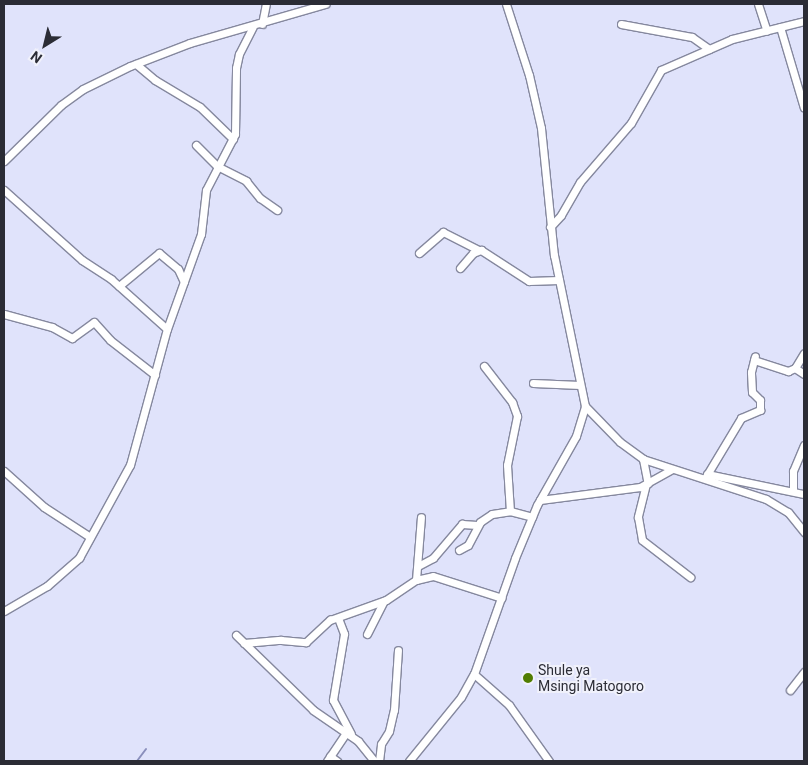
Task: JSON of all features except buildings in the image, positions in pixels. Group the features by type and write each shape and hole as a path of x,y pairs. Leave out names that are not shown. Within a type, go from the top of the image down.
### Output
{"street":[{"path":"262,24 266,4"},
{"path":"4,161 61,105 83,89 136,64 190,43 253,27 325,4"},
{"path":"758,4 767,31"},
{"path":"507,5 529,75 541,128 550,227 558,280 585,406 595,420 643,458 672,469 793,490 804,494"},
{"path":"550,227 562,215 580,182 631,123 656,76 732,39 804,21"},
{"path":"621,24 692,37 709,49"},
{"path":"4,611 47,586 79,558 130,466 167,329 204,225 206,190 217,166 233,139 236,123 236,68 239,54 253,27"},
{"path":"780,27 804,108"},
{"path":"136,64 155,80 200,107 233,139"},
{"path":"196,144 217,166 246,181 260,198 277,210"},
{"path":"4,190 82,260 119,286 167,329"},
{"path":"419,253 443,232 478,250 496,256 529,280 558,280"},
{"path":"460,268 478,250"},
{"path":"119,286 158,253 167,256 178,268 184,282"},
{"path":"4,314 52,327 72,338 94,322 110,340 155,375"},
{"path":"796,368 804,353"},
{"path":"706,476 741,418 760,410 760,400 752,392 755,358 779,369 796,368 804,374"},
{"path":"484,366 512,402 517,416 507,465 510,511"},
{"path":"533,383 580,385"},
{"path":"409,761 461,697 474,674 532,517 576,436 585,406"},
{"path":"793,490 793,471 804,445"},
{"path":"643,458 647,484 638,517 642,540 690,577"},
{"path":"540,500 625,490 647,484 672,469"},
{"path":"4,471 44,507 90,537"},
{"path":"706,476 778,505 804,532"},
{"path":"459,550 468,546 478,525 492,514 510,511 532,517"},
{"path":"416,580 421,517"},
{"path":"418,566 433,558 462,524 478,525"},
{"path":"244,643 281,640 306,642 323,624 384,601 416,580 443,577 502,598"},
{"path":"367,634 384,601"},
{"path":"338,618 344,634 332,700 349,734"},
{"path":"236,635 313,710 349,734 374,761"},
{"path":"379,761 381,744 389,731 394,710 398,650"},
{"path":"790,690 804,672"},
{"path":"474,674 497,692 547,758 555,761"},
{"path":"337,761 329,759 349,734"}],"waterway":[{"path":"137,761 146,749"}],"place":[{"name":"Shule ya Msingi Matogoro","path":"528,678"}]}
